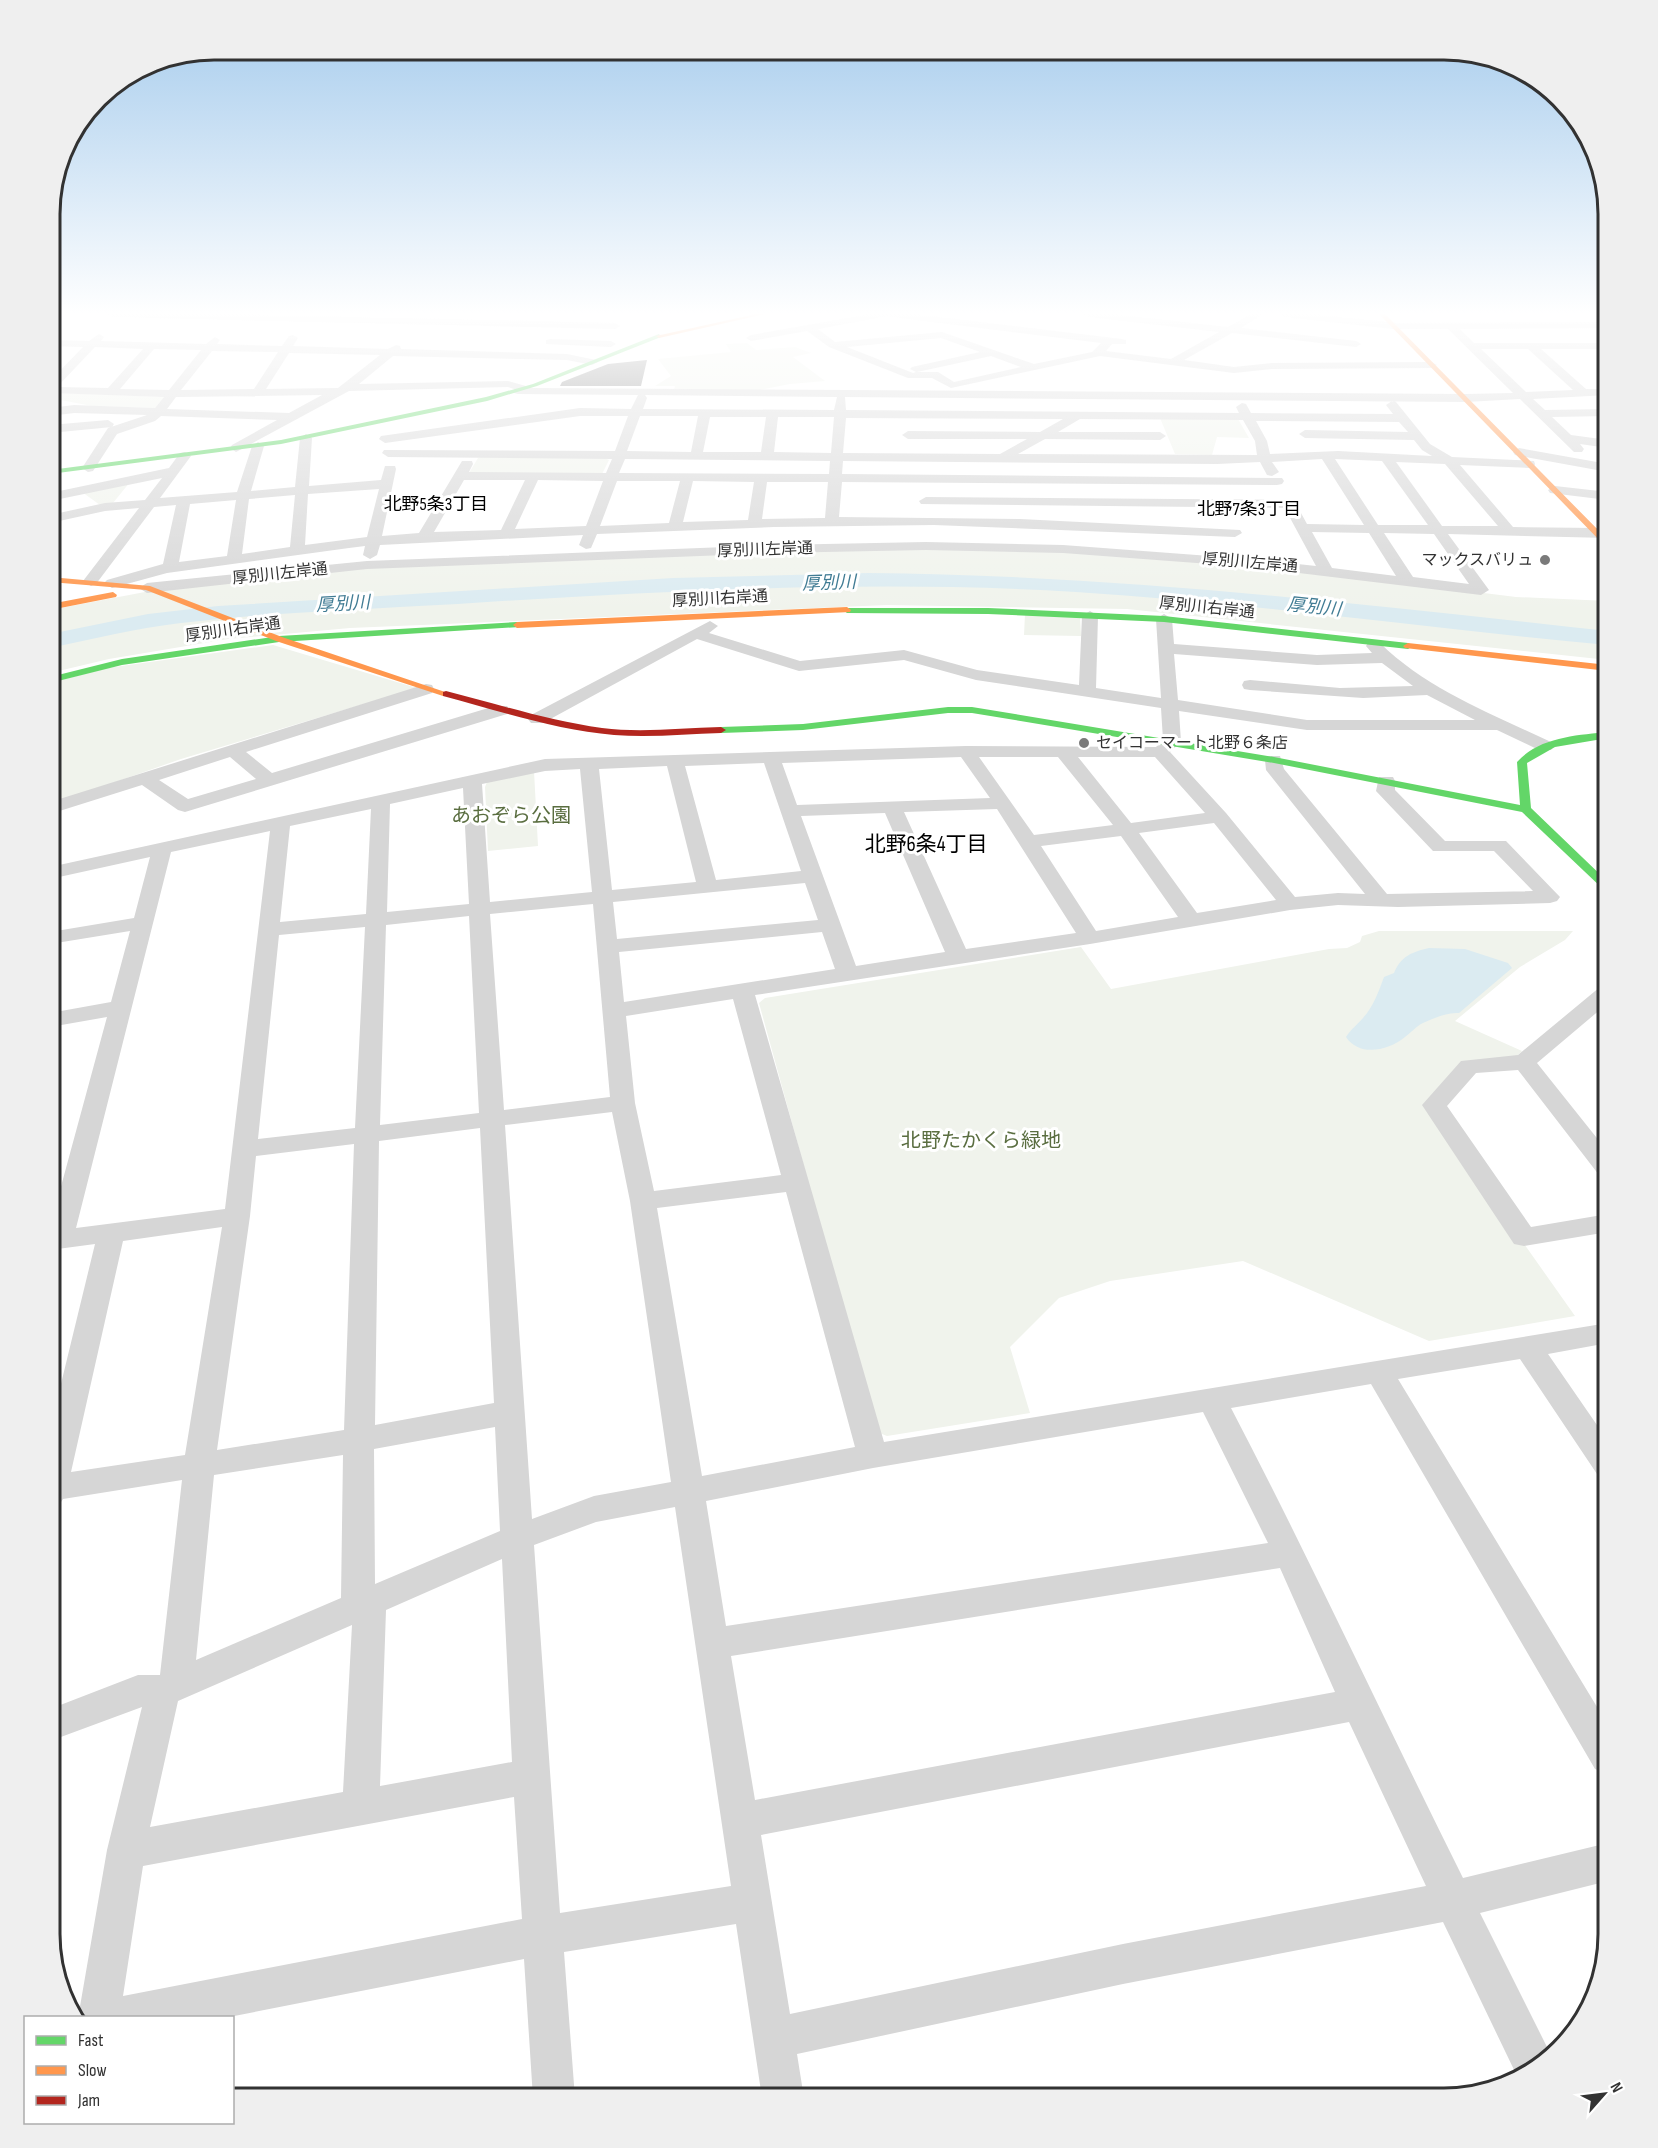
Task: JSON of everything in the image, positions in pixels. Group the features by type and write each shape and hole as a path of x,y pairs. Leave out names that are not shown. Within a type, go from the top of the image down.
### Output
{"street":[{"path":"88,468 112,431 151,418 155,414"},
{"path":"231,414 293,417"},
{"path":"236,448 298,414"},
{"path":"60,471 258,446 416,414"},
{"path":"385,439 487,425 560,420 574,414"},
{"path":"581,556 635,414"},
{"path":"696,456 705,414"},
{"path":"767,456 772,414"},
{"path":"832,522 840,414"},
{"path":"856,414 1403,418"},
{"path":"1247,414 1263,433 1261,441 1264,458 1326,570"},
{"path":"1400,414 1426,447 1449,460 1509,531"},
{"path":"1482,414 1555,490 1598,529"},
{"path":"1542,414 1578,449"},
{"path":"906,415 909,458"},
{"path":"850,547 926,501 1079,415"},
{"path":"1138,554 1144,528 1171,460 1153,416"},
{"path":"60,428 104,422 119,428"},
{"path":"367,565 390,468 385,439 379,423"},
{"path":"424,537 488,428 487,425"},
{"path":"1291,434 1417,436"},
{"path":"908,435 1160,436"},
{"path":"297,550 306,438"},
{"path":"1566,438 1598,443"},
{"path":"234,559 243,496 258,446"},
{"path":"388,453 472,455 546,451 620,455 1171,460 1326,455 1529,464"},
{"path":"1519,452 1598,466"},
{"path":"1326,455 1408,582"},
{"path":"91,582 185,456"},
{"path":"1386,457 1439,531"},
{"path":"60,494 175,471"},
{"path":"460,476 1277,481"},
{"path":"506,534 533,477"},
{"path":"675,527 687,478"},
{"path":"754,524 761,479"},
{"path":"60,517 105,507 386,484"},
{"path":"1555,490 1598,495"},
{"path":"170,568 184,501"},
{"path":"926,501 1290,504"},
{"path":"1223,504 1250,563"},
{"path":"1582,516 1598,518"},
{"path":"112,583 131,575 170,568 373,540 424,537 892,521 1026,523 1235,533"},
{"path":"1303,528 1598,533"},
{"name":"厚別川左岸通","path":"60,605 147,588 367,565 850,547 985,547 1138,554 1326,570 1481,590 1439,531"},
{"path":"60,580 147,588 256,631 426,689 537,719 603,731 640,733 803,727 948,710 972,710 1166,747 1274,760 1386,781 1526,809 1598,878"},
{"name":"厚別川右岸通","path":"60,678 122,662 279,639 431,629 866,610 988,611 1164,619 1598,667"},
{"path":"537,719 727,615"},
{"path":"1087,692 1090,616"},
{"path":"1164,619 1171,704 1166,747 1290,904"},
{"path":"696,634 799,666 904,655 976,675 1307,725 1504,725"},
{"path":"1370,642 1384,658 1430,689 1545,746"},
{"path":"1166,648 1317,660 1384,658"},
{"path":"1247,654 1254,718"},
{"path":"1250,685 1329,692 1409,692 1430,689"},
{"path":"60,805 426,689"},
{"path":"144,778 185,806 501,710"},
{"path":"303,728 345,756"},
{"path":"1526,809 1522,762 1530,752 1545,746 1598,737"},
{"path":"60,871 545,765 966,751 1064,752 1166,747"},
{"path":"232,750 269,780"},
{"path":"966,751 1003,803 1090,938"},
{"path":"1064,752 1126,829 1192,921"},
{"path":"771,758 848,974"},
{"path":"675,760 707,886"},
{"path":"1274,760 1275,770 1380,899"},
{"path":"589,763 623,1102 643,1201 782,2088"},
{"path":"472,781 481,908 491,1119 519,1537 531,1776 553,2088"},
{"path":"613,1011 958,956 1090,938 1290,904 1338,899 1398,901 1550,897 1499,845 1440,847 1385,791 1386,781"},
{"path":"361,1806 364,1604 359,1440 367,1134 381,802"},
{"path":"791,811 1003,803"},
{"path":"892,807 958,956"},
{"path":"1028,842 1219,817"},
{"path":"99,2016 126,1850 170,1688 199,1465 237,1216 281,823"},
{"path":"60,1223 122,1007 162,850"},
{"path":"269,930 814,876"},
{"path":"60,936 143,923"},
{"path":"607,947 831,925"},
{"path":"742,990 873,1456"},
{"path":"1598,1000 1524,1062 1469,1066 1434,1105 1524,1237 1598,1225"},
{"path":"60,1018 122,1007"},
{"path":"1524,1062 1598,1156"},
{"path":"244,1149 623,1102"},
{"path":"643,1201 795,1182"},
{"path":"60,1239 237,1216"},
{"path":"60,1448 111,1232"},
{"path":"60,1721 138,1691 170,1688 519,1537 594,1509 873,1456 1598,1335"},
{"path":"1527,1346 1598,1450"},
{"path":"1378,1371 1598,1740"},
{"path":"1212,1400 1290,1553 1358,1704 1532,2061"},
{"path":"60,1488 359,1440 511,1412"},
{"path":"711,1644 1290,1553"},
{"path":"739,1821 1358,1704"},
{"path":"126,1850 531,1776"},
{"path":"774,2038 1123,1964 1454,1900 1598,1864"},
{"path":"126,2016 544,1935 752,1902"}],"green space":[{"path":"1160,418 1238,419 1249,438 1217,437 1212,455 1175,454"},
{"path":"481,457 605,458 609,460 602,474 469,473"},
{"path":"130,482 113,503 100,505 82,492"},
{"path":"1022,549 1242,563 1516,597 1598,601 1598,659 1127,609 887,605 350,628 228,639 109,659 60,671 60,608 145,592 377,567 825,550"},
{"path":"1025,614 1080,616 1081,636 1024,635"},
{"path":"273,645 417,688 181,759 60,801 60,680 107,668"},
{"name":"あおぞら公園","path":"534,771 538,846 488,851 485,787 487,782"},
{"name":"北野たかくら緑地","path":"1379,931 1573,931 1565,940 1520,967 1455,1021 1522,1051 1516,1057 1462,1063 1426,1105 1575,1316 1429,1341 1243,1261 1110,1281 1059,1298 1010,1347 1030,1413 887,1436 877,1432 759,1003 765,998 1081,947 1111,989 1329,949 1347,948 1360,942 1362,936"}],"shaded area":[{"path":"1429,948 1465,949 1508,963 1512,968 1459,1013 1446,1014 1423,1023 1390,1046 1374,1050 1358,1047 1352,1043 1346,1037 1370,1009 1384,977 1394,973 1400,962 1408,956"}],"waterway":[{"name":"厚別川","path":"60,639 165,618 255,609 673,585 803,580 998,582 1151,591 1598,637"}],"traffic: fast":[{"path":"60,471 281,442 414,414"},
{"path":"847,610 988,611 1164,619 1408,646"},
{"path":"60,678 122,662 279,639 517,625"},
{"path":"721,730 803,727 948,710 972,710 1274,760 1526,809"},
{"path":"1598,736 1551,745 1531,754 1522,762 1526,809 1598,878"}],"traffic: slow":[{"path":"1480,414 1598,534"},
{"path":"60,580 147,588 279,639 446,694"},
{"path":"60,605 113,595"},
{"path":"517,625 847,610"},
{"path":"1408,646 1598,667"}],"traffic: jam":[{"path":"446,694 543,720 602,731 647,733 721,730"}],"place":[{"name":"マックスバリュ","path":"1545,560"},
{"name":"セイコーマート北野６条店","path":"1084,743"}],"district":[{"name":"北野5条3丁目","path":"436,504"},
{"name":"北野7条3丁目","path":"1249,509"},
{"name":"北野6条4丁目","path":"926,844"}]}
